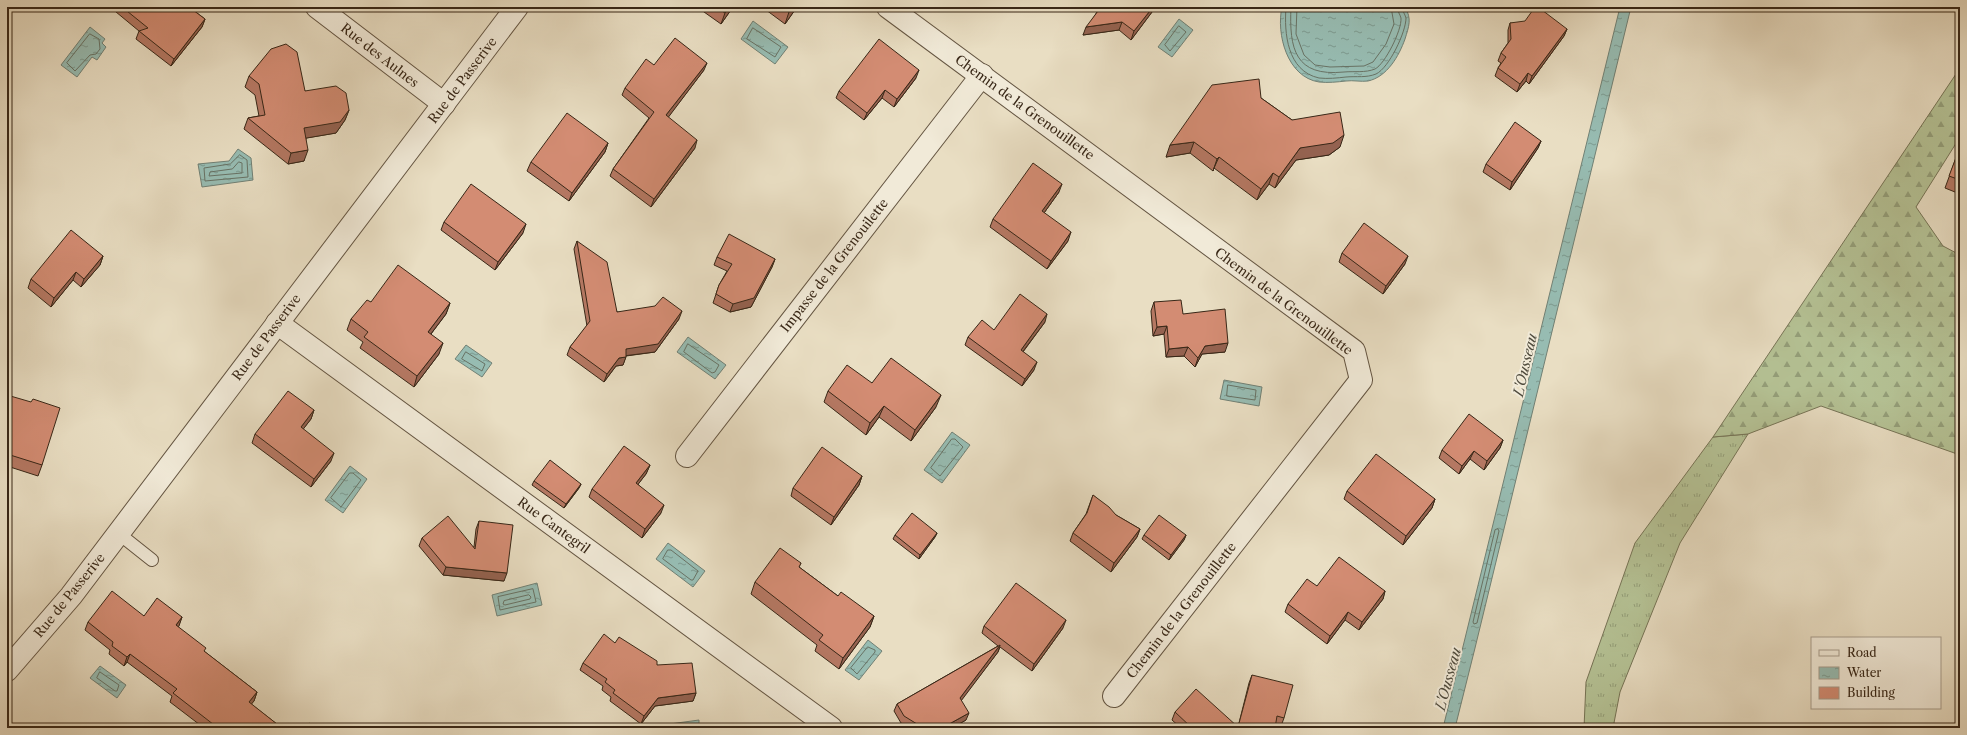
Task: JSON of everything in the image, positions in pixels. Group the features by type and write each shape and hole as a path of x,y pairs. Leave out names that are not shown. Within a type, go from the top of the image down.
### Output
{"street":[{"name":"Rue des Aulnes","path":"317,7 444,104"},
{"name":"Rue de Passerive","path":"9,668 71,596 517,7"},
{"name":"Chemin de la Grenouillette","path":"888,7 1354,351 1361,380 1114,696"},
{"name":"Impasse de la Grenouilette","path":"687,456 982,75"},
{"name":"Rue Cantegril","path":"277,322 831,728"}],"lane":[{"path":"118,533 152,560"}],"green space":[{"path":"1960,68 1960,137 1916,207 1943,246 1960,255 1960,383 1957,384 1960,388 1960,455 1821,406 1748,434 1713,437"},
{"path":"1748,434 1680,543 1620,692 1613,728 1584,728 1586,682 1635,543 1713,437"}],"water":[{"path":"1282,7 1405,7 1409,15 1408,30 1396,59 1381,75 1375,79 1368,81 1319,82 1308,78 1299,72 1286,53 1281,29"},
{"path":"1620,7 1631,7 1475,648 1455,728 1443,728"},
{"path":"1179,19 1193,30 1172,57 1158,47"},
{"path":"753,21 788,47 775,64 741,39"},
{"path":"90,27 105,39 102,43 106,47 97,60 92,57 77,77 61,65"},
{"path":"238,149 251,158 253,180 202,187 198,164 229,161"},
{"path":"688,337 726,365 715,379 677,352"},
{"path":"466,345 492,363 482,377 455,359"},
{"path":"1224,380 1262,387 1259,406 1220,399"},
{"path":"952,432 970,445 942,483 924,470"},
{"path":"350,466 367,479 343,513 325,500"},
{"path":"668,543 705,571 693,587 656,559"},
{"path":"537,583 542,605 497,616 492,595"},
{"path":"868,640 882,651 859,680 845,670"},
{"path":"100,666 126,685 117,698 90,678"},
{"path":"699,720 699,724 704,728 656,728 655,726"}],"building":[{"path":"122,7 189,7 205,19 174,59 139,31 148,28"},
{"path":"716,7 729,7 725,13"},
{"path":"782,7 793,7 789,12"},
{"path":"1101,7 1153,7 1134,31 1122,22 1086,27"},
{"path":"1535,7 1538,7 1567,29 1532,76 1528,73 1520,84 1498,68 1506,57 1501,53 1511,39 1510,23 1525,21"},
{"path":"675,38 707,63 666,115 697,140 654,199 613,169 654,112 625,88 646,59 654,65"},
{"path":"879,39 919,70 897,99 885,90 867,113 839,91"},
{"path":"286,44 297,52 305,91 336,86 346,93 349,110 340,122 304,128 308,150 291,153 248,118 265,115 259,84 249,76 271,49"},
{"path":"1259,79 1261,98 1292,120 1340,112 1344,135 1333,143 1300,148 1279,177 1273,173 1261,189 1219,157 1217,159 1194,142 1170,145 1212,85"},
{"path":"567,113 608,143 572,193 531,162"},
{"path":"1515,122 1541,141 1512,182 1486,164"},
{"path":"1960,147 1960,180 1949,176"},
{"path":"1033,163 1062,184 1042,211 1071,232 1051,261 993,219"},
{"path":"471,184 526,224 498,262 444,222"},
{"path":"1364,223 1408,256 1386,286 1342,253"},
{"path":"71,230 103,256 84,279 76,272 54,298 31,279"},
{"path":"729,234 775,259 754,298 733,304 716,294 719,285 732,264 717,257"},
{"path":"577,241 607,262 617,312 655,306 663,297 682,311 658,344 626,349 626,357 619,358 607,374 570,347 590,321"},
{"path":"398,265 450,303 428,332 443,343 417,376 364,337 368,332 351,319 367,300 371,302"},
{"path":"1020,294 1047,314 1021,350 1037,362 1025,379 968,337 982,320 994,330"},
{"path":"1181,300 1183,314 1225,309 1228,343 1205,346 1198,358 1188,347 1169,349 1167,326 1157,327 1154,302"},
{"path":"891,358 941,395 915,430 884,406 870,423 828,391 847,365 872,383"},
{"path":"288,391 314,410 301,427 334,453 314,479 255,434"},
{"path":"7,395 31,402 33,399 60,408 42,465 7,454"},
{"path":"1469,414 1503,440 1487,461 1474,451 1462,466 1442,450"},
{"path":"624,446 650,465 636,483 664,505 645,529 592,489"},
{"path":"822,447 862,476 834,517 793,488"},
{"path":"1376,454 1435,499 1406,536 1347,491"},
{"path":"550,460 581,484 566,504 534,481"},
{"path":"1093,495 1109,507 1116,515 1140,529 1114,563 1073,533 1087,513"},
{"path":"912,513 937,533 920,555 895,535"},
{"path":"1159,515 1186,535 1171,555 1144,535"},
{"path":"448,516 475,549 479,521 513,525 507,573 446,567 422,538"},
{"path":"780,548 801,563 799,567 838,596 841,592 874,616 843,658 819,640 823,635 755,582"},
{"path":"1339,557 1385,591 1362,622 1348,612 1330,636 1288,604 1307,579 1317,586"},
{"path":"1016,583 1066,620 1034,664 984,626"},
{"path":"112,591 144,616 157,598 182,617 176,625 206,648 204,651 257,692 249,702 282,728 218,728 173,693 177,689 130,654 127,657 112,646 113,642 88,622"},
{"path":"604,634 615,643 619,637 657,661 657,665 692,663 696,693 658,698 644,716 613,693 615,690 605,682 607,679 583,663"},
{"path":"1000,645 960,698 969,713 942,728 920,728 917,724 904,716 897,704"},
{"path":"1252,675 1293,685 1284,718 1277,716 1275,728 1192,728 1175,712 1196,689 1238,727"},
{"path":"309,723 316,728 305,728"}],"water label":[{"name":"L'Ousseau","path":"1525,365"},
{"name":"L'Ousseau","path":"1448,679"}]}
